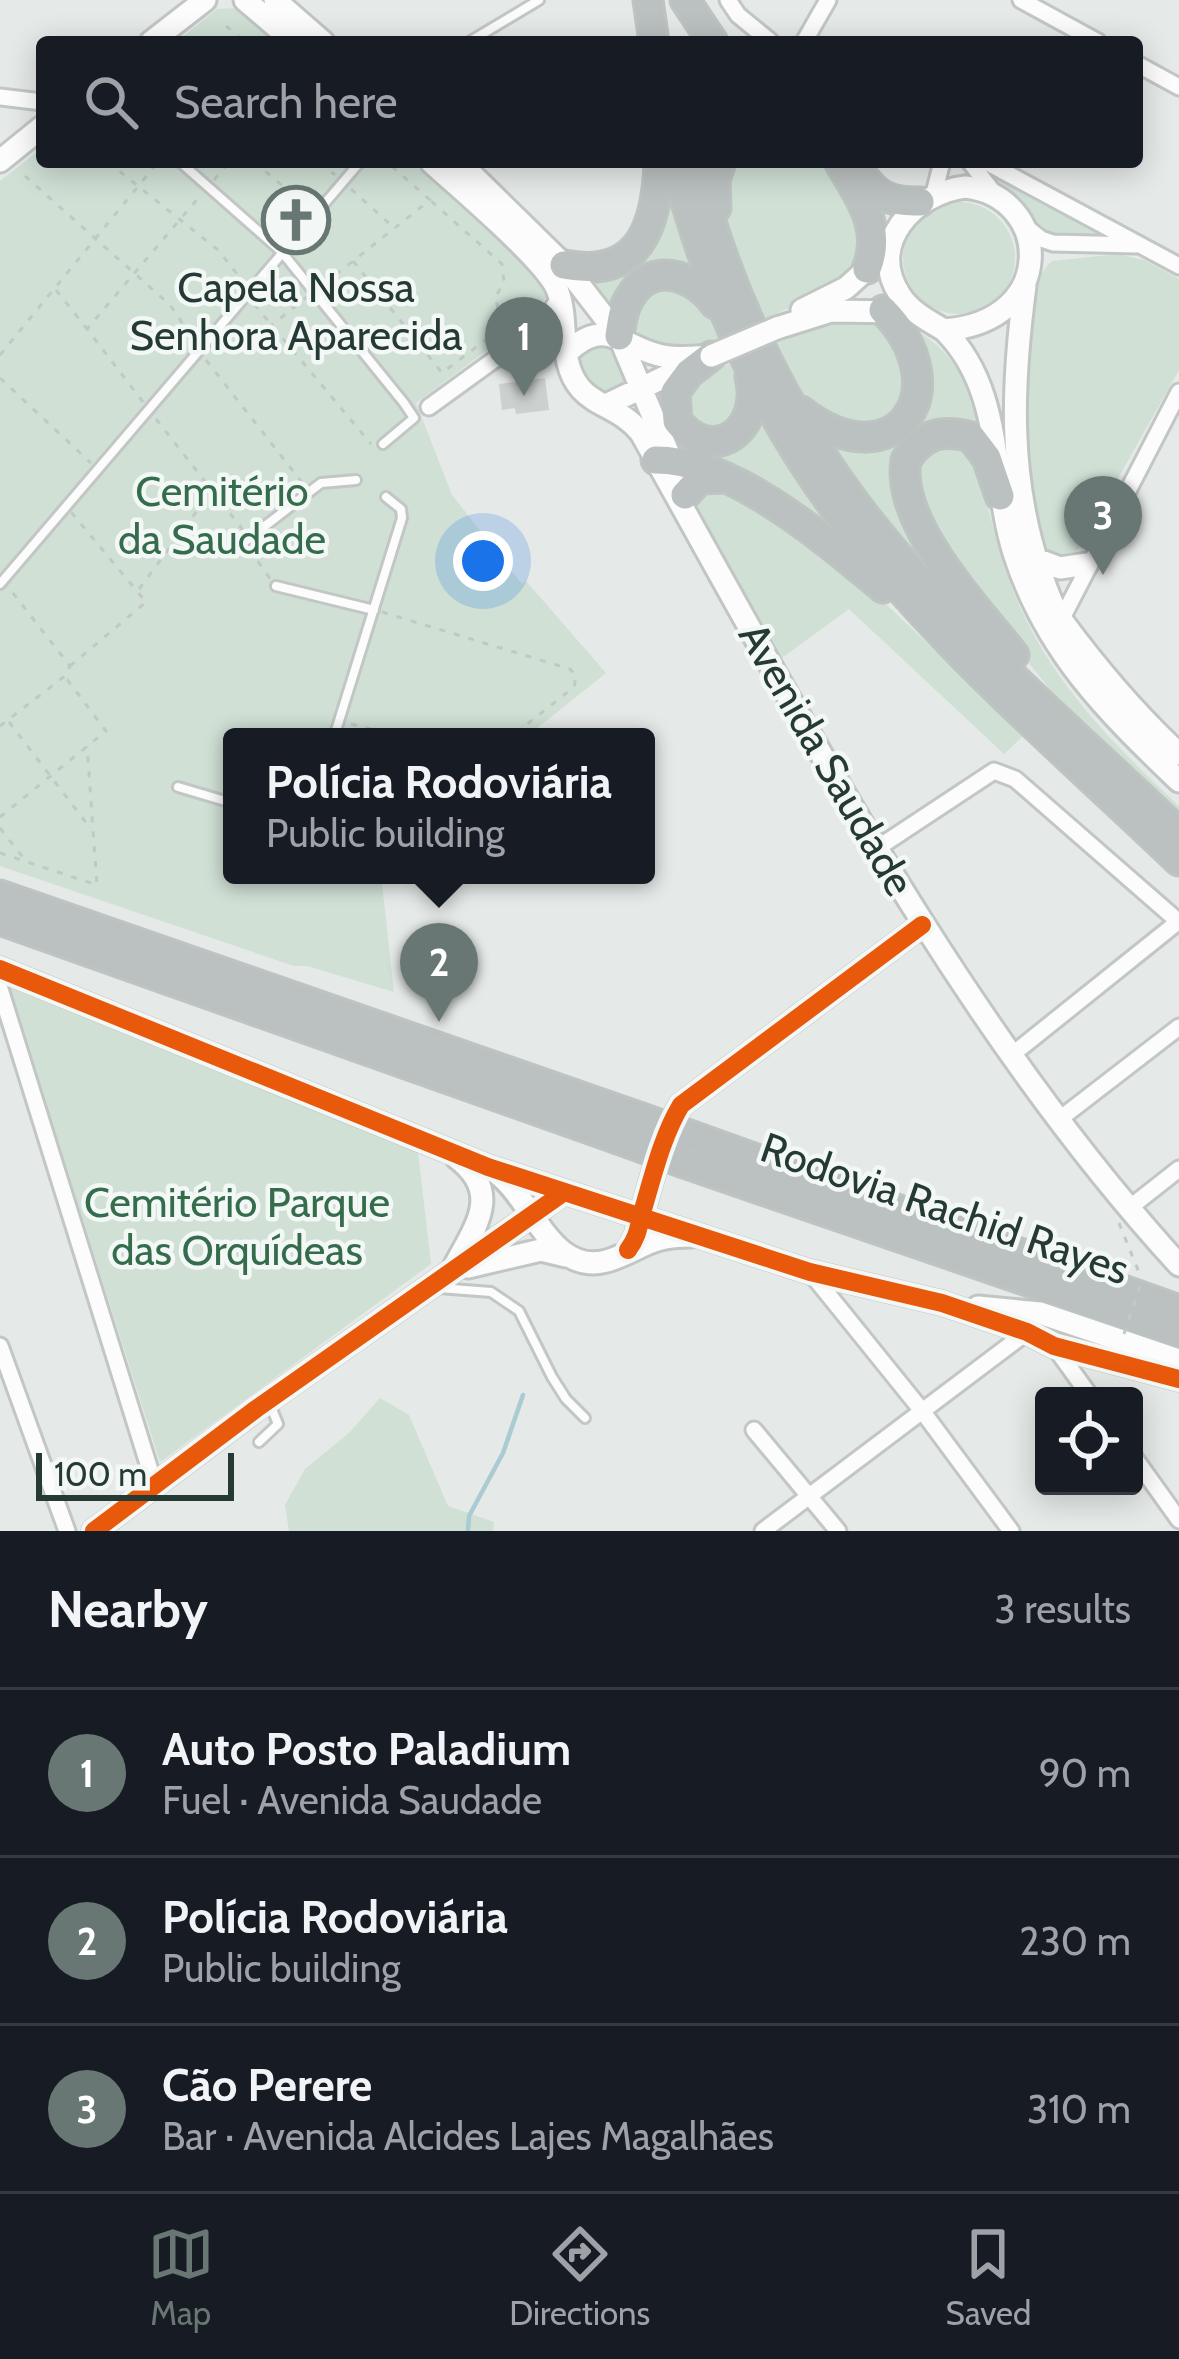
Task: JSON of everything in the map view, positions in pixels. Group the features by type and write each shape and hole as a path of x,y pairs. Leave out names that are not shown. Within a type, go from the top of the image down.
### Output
{"highway":[{"path":"648,0 653,36"},
{"path":"668,0 671,36"},
{"path":"685,0 709,36"},
{"path":"564,265 599,268 634,250 644,239 656,208 659,168"},
{"path":"677,168 697,236 746,361 833,506 885,571 988,679 1179,861"},
{"path":"696,168 729,271 784,393 864,515 924,586 1179,833"},
{"path":"719,168 715,204 729,271"},
{"path":"843,168 864,203 873,230 867,269"},
{"path":"858,168 873,191 899,203 927,197"},
{"path":"619,336 627,301 638,287 661,275 681,276 703,288 731,328"},
{"path":"784,393 838,435 872,439 902,425 917,400 918,371 908,339 883,310"},
{"path":"711,356 682,380 673,407 685,431 708,442 734,435 751,415 753,389 746,361"},
{"path":"1000,496 987,458 971,437 927,436 906,460 907,493 945,566 1106,764"},
{"path":"664,453 736,480 846,558 988,679"},
{"path":"685,495 700,479 736,480"},
{"path":"0,895 690,1150"},
{"path":"0,920 634,1130"},
{"name":"Rodovia Rachid Rayes","path":"690,1150 1179,1310"},
{"name":"Rodovia Rachid Rayes","path":"690,1150 1179,1333"}],"main road":[{"path":"245,0 287,36"},
{"path":"275,0 316,36"},
{"path":"160,36 208,2"},
{"path":"0,160 36,132"},
{"path":"437,168 547,272 560,296 566,348 583,392 608,404 664,453 700,536"},
{"path":"465,168 564,265 619,336 700,536"},
{"path":"777,328 810,304 846,288 891,243 897,227 927,197 965,187 994,194 1020,222 1031,253 1016,359 1013,438 1018,483 1055,629 1179,754"},
{"path":"891,243 894,285 902,300 944,330 970,361 987,399 1000,496 1015,556 1096,699 1179,781"},
{"path":"944,330 987,322 1012,304 1028,278"},
{"path":"608,404 777,328 831,311 883,310 921,317"},
{"path":"566,348 586,337 619,336 667,357 711,356"},
{"path":"664,453 658,393 666,375"},
{"name":"Avenida Saudade","path":"700,536 922,925 1128,1209 1179,1265"},
{"path":"1036,559 1060,568 1087,564"},
{"path":"628,1250 639,1235 641,1214 670,1122 681,1105 922,925"},
{"path":"0,969 488,1167 810,1272 942,1303 1054,1346 1179,1379"},
{"path":"441,1279 483,1208 474,1171 450,1153"},
{"path":"488,1167 524,1199 552,1242 569,1258"},
{"path":"94,1531 268,1400 563,1192"},
{"path":"441,1279 541,1250 597,1263 668,1236 699,1235"},
{"path":"942,1303 1040,1313 1179,1360"}],"street":[{"path":"728,0 764,36"},
{"path":"807,36 828,0"},
{"path":"1021,0 1087,36"},
{"path":"1143,67 1179,87"},
{"path":"0,97 36,101"},
{"path":"927,197 939,168"},
{"path":"974,168 994,194"},
{"path":"997,168 1179,266"},
{"path":"1020,222 1040,239 1082,246 1139,244"},
{"path":"1028,278 1053,254 1082,246"},
{"path":"429,407 504,356 550,317 560,296"},
{"path":"504,356 541,340 566,348"},
{"path":"1055,629 1179,392"},
{"path":"879,847 994,771 1015,779 1179,922 1013,1054"},
{"path":"0,989 155,1486"},
{"path":"1060,1118 1179,1028"},
{"path":"1128,1209 1179,1169"},
{"path":"810,1272 1011,1531"},
{"path":"763,1531 1027,1332"},
{"path":"0,1346 67,1531"},
{"path":"1054,1346 1084,1387"},
{"path":"754,1430 838,1531"},
{"path":"1143,1470 1179,1520"}],"lane":[{"path":"479,36 539,0"},
{"path":"187,168 281,251 414,418"},
{"path":"2,583 355,168"},
{"path":"383,444 429,407"},
{"path":"244,542 328,479 356,480"},
{"path":"337,728 402,518 401,509 386,497"},
{"path":"276,586 374,610"},
{"path":"178,787 223,800"},
{"path":"441,1279 459,1292 491,1292 520,1310 566,1400 585,1418"},
{"path":"268,1400 286,1432"},
{"path":"259,1442 278,1424"}],"path":[{"path":"226,26 238,36"},
{"path":"116,168 218,250 272,326 372,446"},
{"path":"0,356 153,168"},
{"path":"87,329 224,168"},
{"path":"261,168 315,212"},
{"path":"327,168 394,228"},
{"path":"353,261 442,374 504,326 495,298 505,281 502,264 394,168"},
{"path":"25,176 170,305 198,349 310,492"},
{"path":"257,337 430,200"},
{"path":"55,289 246,533 244,542 276,586"},
{"path":"0,378 97,469"},
{"path":"139,589 212,490"},
{"path":"0,726 65,676 70,666 146,602 66,506"},
{"path":"2,583 70,666"},
{"path":"374,610 570,669 576,676 574,687 522,728"},
{"path":"0,817 106,731 65,676"},
{"path":"8,720 93,832"},
{"path":"339,720 369,728"},
{"path":"0,853 97,885 87,746"},
{"path":"0,828 26,861"},
{"path":"1124,1334 1142,1280 1117,1217 1128,1209"}],"green space":[{"path":"240,8 271,36 183,36 217,9"},
{"name":"Cemitério da Saudade","path":"36,153 36,168 418,168 545,283 547,295 534,315 416,403 452,495 522,584 526,581 606,673 537,728 223,728 223,884 382,884 394,992 294,966 0,866 0,181"},
{"path":"726,168 833,168 862,220 856,270 836,285 755,324 723,220"},
{"path":"987,171 1104,234 1055,238 1037,231"},
{"path":"664,174 698,276 613,305 588,280 617,272"},
{"path":"959,202 980,206 998,219 1011,237 1015,258 1011,279 998,297 980,310 959,314 938,310 920,297 907,279 903,258 907,237 920,219 938,206"},
{"path":"1118,254 1144,260 1179,279 1179,370 1072,560 1057,557 1047,548 1028,469 1024,383 1029,321 1042,273 1053,261"},
{"path":"661,283 702,296 723,338 672,350 640,335 631,323 634,303"},
{"path":"864,319 891,331 908,373 901,415 861,434 804,401 773,345 821,324"},
{"path":"906,325 937,345 958,369 976,416 980,434 897,462 987,629 888,524 825,438 908,427"},
{"path":"602,344 620,357 627,375 621,388 610,393 587,382 578,362 586,348"},
{"path":"732,363 741,383 742,414 713,433 686,420 685,387"},
{"path":"761,418 803,487 863,564 674,452 671,428 677,436"},
{"path":"925,444 969,444 1008,576 1029,626 1085,710 1179,806 1179,816 1055,696 959,574 924,519 911,465"},
{"path":"732,490 869,588 1024,735 1004,754 849,609 779,660 695,512 697,491"},
{"name":"Cemitério Parque das Orquídeas","path":"9,987 416,1135 431,1264 160,1462"},
{"path":"380,1398 409,1415 448,1506 494,1522 493,1531 289,1531 285,1505 305,1469 350,1432"}],"building":[{"path":"545,378 549,410 516,414 515,408 502,410 499,384"}],"waterway":[{"path":"468,1531 469,1516 503,1453 523,1395"}],"cycle path":[{"path":"628,1250 664,1141 681,1105 922,925"},
{"path":"0,969 488,1167 810,1272 942,1303 1054,1346 1179,1379"},
{"path":"94,1531 256,1409 563,1193"}],"place":[{"name":"Capela Nossa Senhora Aparecida","path":"296,220"},
{"name":"Auto Posto Paladium","path":"524,396"},
{"name":"Cão Perere","path":"1103,575"},
{"name":"Polícia Rodoviária","path":"439,1022"}]}
